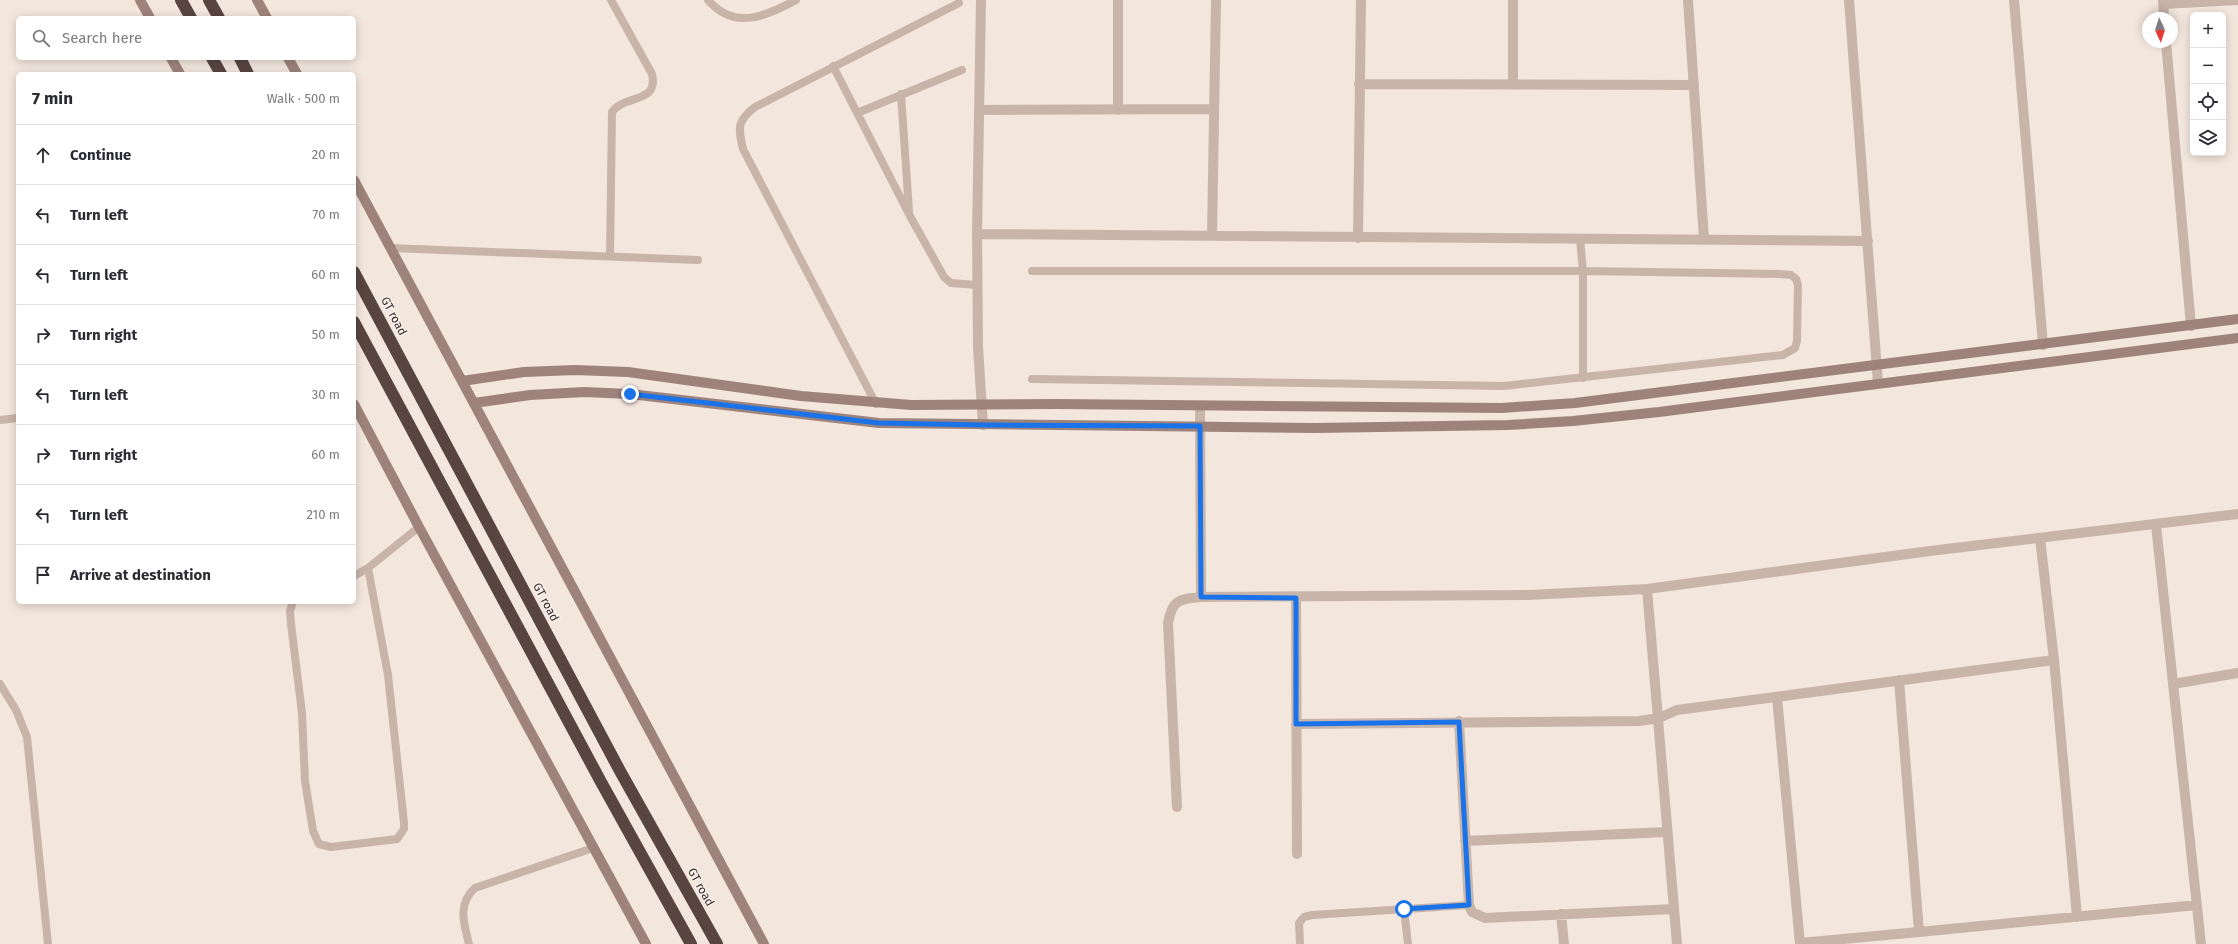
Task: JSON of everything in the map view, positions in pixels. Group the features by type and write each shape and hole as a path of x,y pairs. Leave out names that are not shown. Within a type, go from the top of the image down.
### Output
{"highway":[{"path":"181,0 190,16"},
{"path":"209,0 217,16"},
{"path":"213,60 220,72"},
{"path":"241,60 247,72"},
{"name":"GT road","path":"356,276 620,771 717,944"},
{"path":"356,326 601,782 691,944"}],"street":[{"path":"140,0 149,16"},
{"path":"257,0 266,16"},
{"path":"981,0 977,285 978,347 983,425"},
{"path":"1118,0 1118,110"},
{"path":"1212,236 1216,0"},
{"path":"1358,238 1360,0"},
{"path":"1513,0 1513,84"},
{"path":"1688,0 1704,239"},
{"path":"1848,0 1878,383"},
{"path":"2014,0 2043,345"},
{"path":"2164,12 2163,2 2238,0"},
{"path":"2167,48 2191,326"},
{"path":"172,60 179,72"},
{"path":"289,60 296,72"},
{"path":"1359,84 1694,85"},
{"path":"979,110 1214,109"},
{"path":"356,184 764,944"},
{"path":"977,234 1868,241"},
{"path":"462,381 524,372 575,370 628,372 801,396 876,404 1502,408 1575,403 2238,320"},
{"path":"474,403 530,395 584,392 622,393 879,423 1315,428 1508,425 1573,421 2238,338"},
{"path":"1200,406 1201,597"},
{"path":"356,408 419,527 646,944"},
{"path":"1177,807 1168,623 1170,609 1179,601 1201,597 1296,598 1530,595 1647,589 1922,552 2238,514"},
{"path":"2156,525 2201,944"},
{"path":"2040,538 2054,660 2077,918"},
{"path":"1647,589 1677,944"},
{"path":"1296,598 1297,854"},
{"path":"1296,724 1639,721 1659,718 1677,710 2054,660"},
{"path":"2173,684 2238,673"},
{"path":"1898,680 1919,932"},
{"path":"1777,697 1800,943 2077,918 2197,905"},
{"path":"1459,722 1469,905 1472,912 1485,918 1674,909"},
{"path":"1465,841 1667,832"},
{"path":"1561,914 1564,944"}],"lane":[{"path":"610,256 612,112 617,106 624,102 650,92 653,88 654,82 652,74 611,0"},
{"path":"708,0 721,11 735,17 747,18 770,13 796,0"},
{"path":"876,404 743,149 739,126 743,116 755,107 832,66 959,3"},
{"path":"832,66 910,216 944,277 951,283 977,285"},
{"path":"857,113 962,70"},
{"path":"901,94 910,216"},
{"path":"1580,239 1583,271 1583,378"},
{"path":"391,248 698,260"},
{"path":"1032,270 1583,271 1780,274 1791,275 1796,278 1798,285 1796,348 1790,353 1783,355 1504,386 1032,379"},
{"path":"0,420 16,418"},
{"path":"356,575 368,568 419,527"},
{"path":"292,604 290,610 302,713 306,781 315,839 324,847 331,847 397,839 404,829 404,823 388,675 368,568"},
{"path":"0,684 16,710 27,738 48,944"},
{"path":"469,944 463,919 464,906 466,896 475,888 593,848"},
{"path":"1300,944 1299,923 1304,917 1469,905"},
{"path":"1404,909 1408,944"}],"route":[{"path":"630,394 879,423 1200,426 1201,597 1296,598 1296,724 1459,722 1469,905 1404,909"}]}
